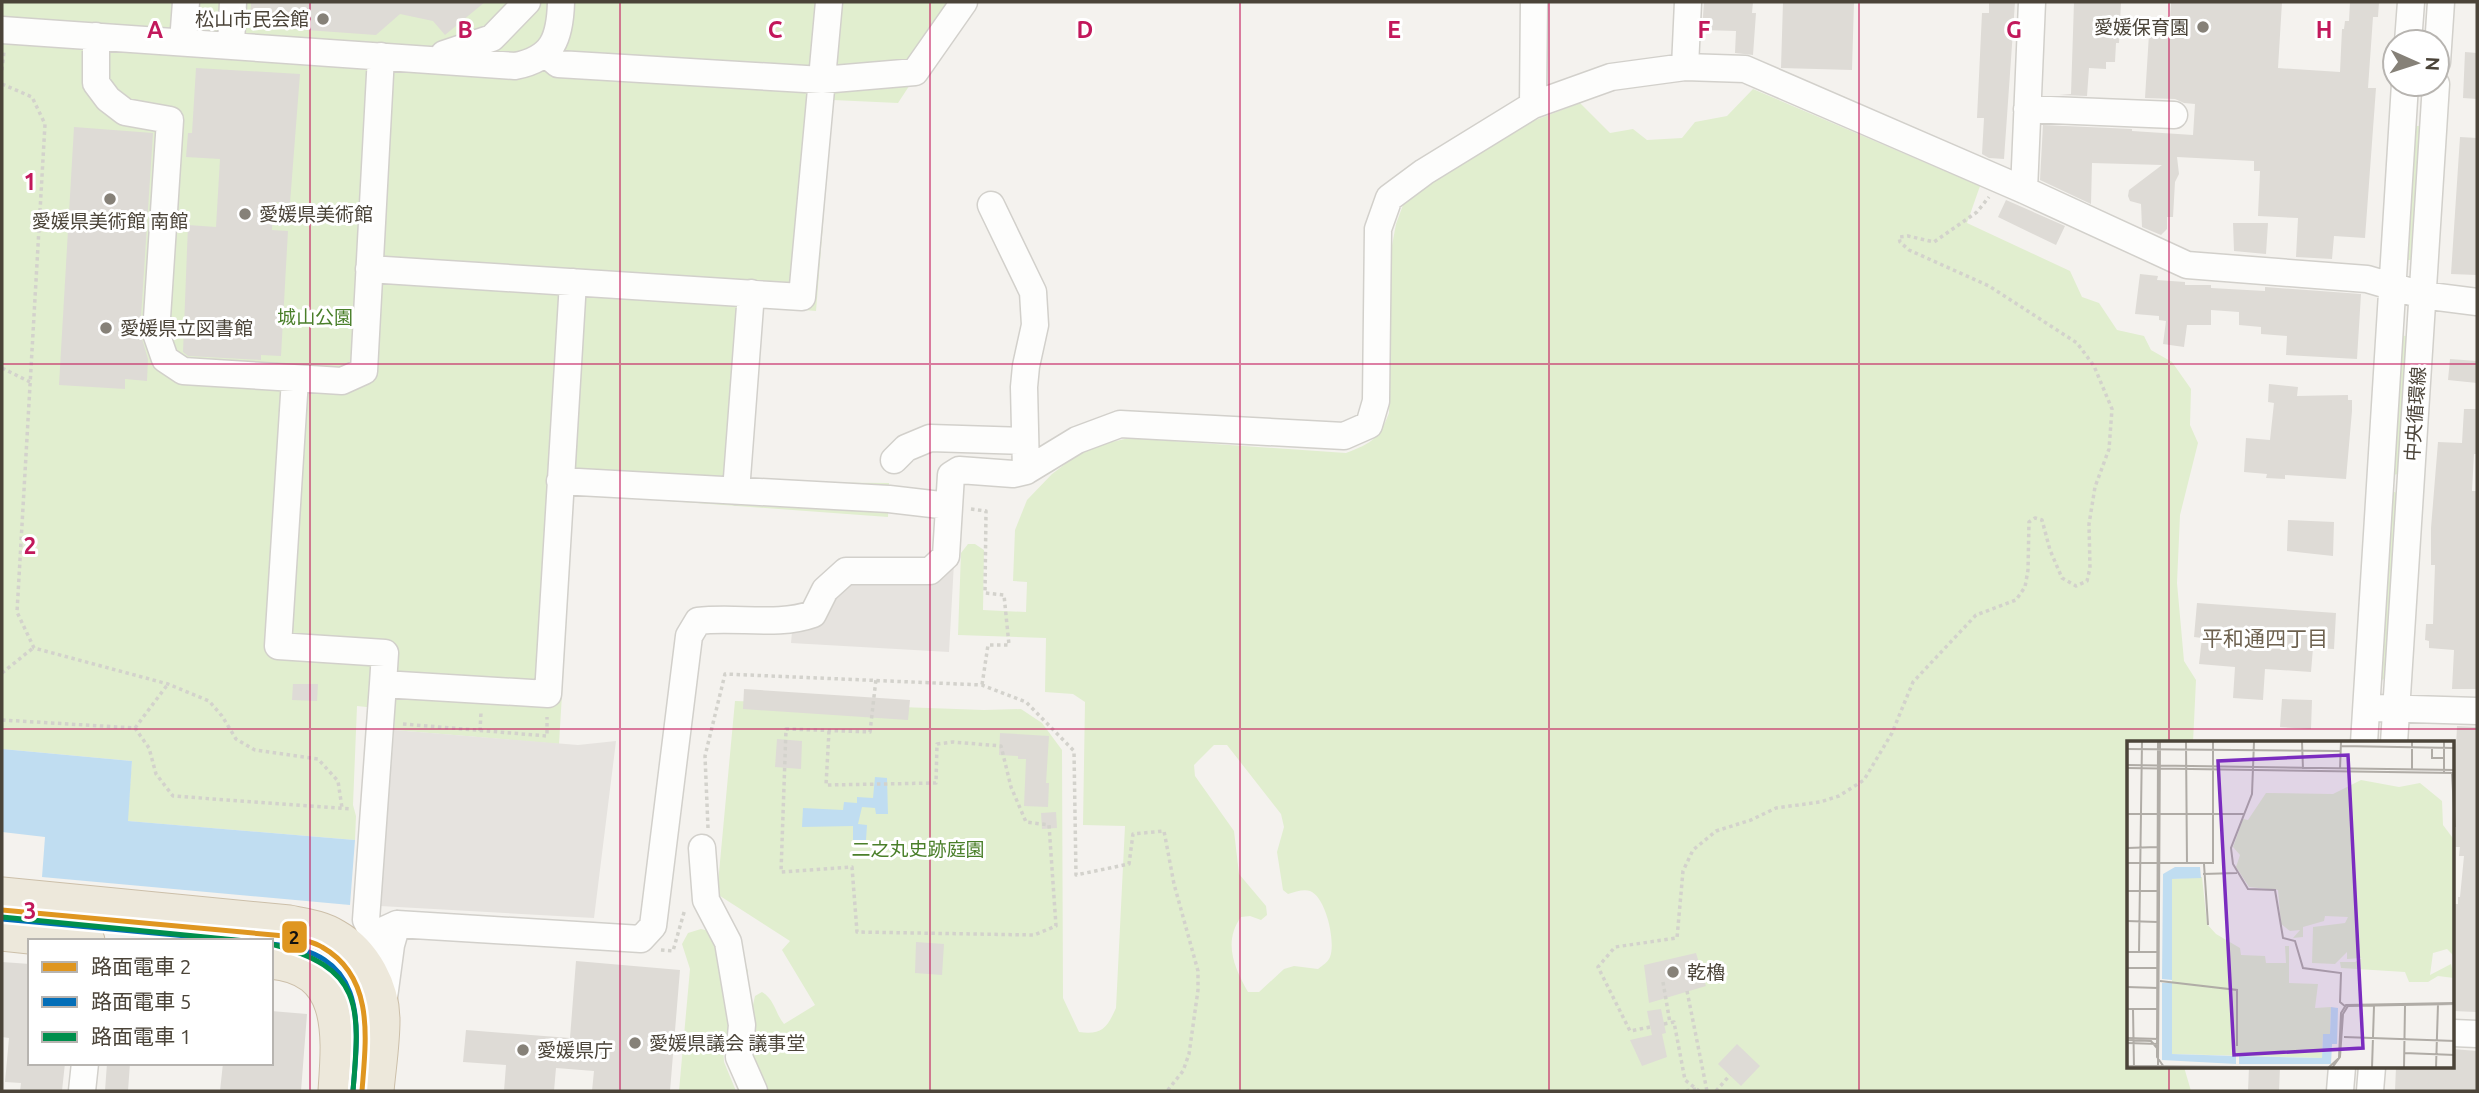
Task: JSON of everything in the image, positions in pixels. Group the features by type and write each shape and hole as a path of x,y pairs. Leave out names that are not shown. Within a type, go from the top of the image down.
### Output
{"highway":[{"path":"2,897 289,924 334,937 348,946 376,939 368,972 381,1020 375,1091"},
{"path":"2,932 67,939"},
{"path":"282,962 315,977 335,1007 340,1032 337,1091"}],"street":[{"path":"183,42 186,2"},
{"path":"231,45 233,2"},
{"path":"425,58 460,50 492,38 527,2"},
{"path":"2,30 515,66 534,62 546,54 556,34 561,2"},
{"path":"369,270 802,298 829,2"},
{"path":"546,54 558,64 822,80 915,72 964,2"},
{"path":"1533,106 1534,2"},
{"path":"1685,67 1688,2"},
{"path":"2012,186 2027,109 2032,2"},
{"path":"2409,28 2411,2"},
{"path":"2439,28 2441,2"},
{"path":"83,35 96,83 108,99 125,112 170,120 156,333 165,359 183,371 295,379 342,381 364,371 381,56"},
{"path":"492,38 500,60 515,66"},
{"path":"282,962 325,965 376,939 641,939 653,926 689,636 698,621 718,618 794,621 813,614 825,590 846,571 930,571 946,556 951,475 959,470 1013,474 1026,471 1077,440 1121,424 1344,436 1369,425 1376,401 1378,229 1389,198 1424,172 1533,106 1611,77 1685,67 1745,69 2187,265 2367,279 2422,295 2477,302"},
{"name":"中央循環線","path":"2364,741 2404,98"},
{"name":"中央循環線","path":"2393,741 2435,98"},
{"path":"2027,109 2174,116"},
{"path":"2402,122 2433,123"},
{"path":"991,205 1033,292 1035,325 1026,366 1026,471"},
{"path":"387,705 548,694 573,282"},
{"path":"736,491 751,293"},
{"path":"295,379 278,646 385,653 387,705 366,920 376,939 391,945 381,1020"},
{"path":"894,460 906,448 930,438 1025,441"},
{"path":"561,481 889,499 949,506"},
{"path":"2379,485 2410,486"},
{"path":"2366,708 2477,712"},
{"path":"702,849 706,900 728,942 742,1025 739,1057 754,1091"},
{"path":"340,1032 345,992 376,939"},
{"path":"2454,1033 2477,1034"},
{"path":"82,1091 85,1065"},
{"path":"2340,1091 2342,1068"},
{"path":"2370,1091 2372,1068"}],"path":[{"path":"2,84 32,97 45,124 17,612 34,648 168,684 209,701 236,738 255,750 318,759 338,781 342,808"},
{"path":"1650,1027 1630,1031 1598,967 1615,947 1677,937 1683,871 1693,850 1716,831 1751,820 1776,808 1820,802 1839,796 1864,779 1892,733 1913,682 1976,615 2016,600 2025,587 2029,523 2035,518 2042,520 2050,550 2062,578 2076,586 2087,581 2090,568 2089,524 2095,487 2109,449 2112,409 2094,366 2077,343 1989,286 1909,250 1900,242 1899,237 1908,236 1934,242 2012,186"},
{"path":"2,368 30,382"},
{"path":"949,506 986,511 985,593 1004,595 1009,645 988,645 982,685"},
{"path":"2,673 34,648"},
{"path":"702,849 708,828 705,756 725,674 982,685 1026,702 1073,751 1076,875 1129,864 1133,834 1164,831 1174,884 1198,971 1189,1054 1183,1071 1167,1091"},
{"path":"829,731 826,785 936,783 937,744 953,742 1001,746 1011,787 1026,822 1049,825 1056,926 1034,935 857,932 852,867 781,872 786,729 870,732 876,679"},
{"path":"135,728 168,684"},
{"path":"387,705 547,736 548,694"},
{"path":"2,720 135,728"},
{"path":"135,728 149,748 156,774 173,796 360,810"},
{"path":"673,951 689,897"},
{"path":"1663,982 1670,1023"},
{"path":"1687,991 1707,1091"},
{"path":"1664,1024 1674,1022 1685,1080 1697,1090"},
{"path":"1716,1091 1730,1075"},
{"path":"1686,1091 1697,1090"}],"green space":[{"name":"城山公園","path":"2,2 964,2 898,103 833,100 816,311 761,306 747,482 889,483 888,517 574,494 559,744 394,730 395,710 357,706 353,805 356,816 355,840 127,821 132,761 2,749"},
{"name":"二之丸史跡庭園","path":"1753,89 1980,186 1967,223 2070,271 2082,297 2099,303 2117,330 2144,336 2151,350 2172,362 2191,389 2190,425 2198,443 2180,515 2177,583 2184,661 2196,680 2193,741 2127,741 2127,1068 2184,1068 2191,1091 764,1091 748,1055 748,1026 755,996 762,992 766,995 784,1024 815,1005 782,950 790,941 717,894 735,701 1021,709 1042,723 1062,750 1063,998 1079,1032 1103,1029 1116,1008 1125,826 1083,825 1085,702 1073,694 1045,692 1046,638 958,635 961,553 968,544 975,544 984,550 983,610 1026,612 1027,582 1013,581 1015,530 1027,500 1052,474 1077,455 1103,444 1129,438 1346,453 1368,443 1382,429 1389,413 1391,251 1403,205 1432,183 1523,125 1580,103 1610,133 1633,129 1647,140 1682,138 1695,122 1727,116","holes":["1214,745 1227,745 1281,814 1284,827 1277,852 1283,890 1288,894 1305,890 1316,895 1325,911 1331,931 1332,950 1330,957 1318,969 1294,966 1284,969 1259,992 1248,992 1232,954 1233,936 1241,917 1250,916 1261,920 1267,915 1266,906 1239,874 1234,831 1195,776 1194,765"]},
{"path":"2420,126 2422,130 2412,260 2407,260 2413,128"},
{"path":"2401,335 2409,337 2399,474 2392,475"},
{"path":"2392,491 2397,493 2385,678 2382,680 2378,679"},
{"path":"701,929 737,940 748,971 746,986 723,1046 724,1062 736,1091 679,1091 690,969 682,944 688,933"}],"shaded area":[{"path":"955,545 949,652 791,643 792,632 812,626 844,582 914,582"},
{"path":"394,730 578,745 616,741 594,918 380,906"}],"water":[{"path":"2,749 132,761 128,821 355,840 350,905 42,877 45,837 2,832"},
{"path":"875,777 887,778 888,814 876,814 875,808 862,807 858,824 867,825 866,840 853,840 853,826 802,827 803,808 843,810 844,802 857,803 857,797 873,798"}],"building":[{"name":"松山市民会館","path":"251,2 485,2 445,35 433,21 400,14 376,35 250,26"},
{"path":"1704,2 1753,2 1752,13 1756,13 1753,55 1735,53 1736,31 1702,30"},
{"path":"1783,2 1854,2 1852,70 1781,68"},
{"path":"1989,2 2015,2 2004,159 1989,158 1982,154 1984,118 1977,118 1982,13 1989,13"},
{"path":"2074,2 2121,2 2115,62 2106,62 2106,69 2089,68 2087,96 2059,95 2071,94"},
{"path":"2171,2 2282,2 2278,68 2340,72 2342,29 2345,21 2349,21 2350,2 2379,2 2378,17 2373,17 2368,88 2376,88 2365,238 2334,236 2332,259 2296,257 2298,218 2258,216 2260,171 2254,171 2254,161 2177,157 2179,174 2175,182 2173,217 2167,217 2167,229 2161,235 2142,227 2141,204 2130,201 2128,196 2129,190 2162,165 2092,163 2091,204 2040,180 2043,125 2193,135 2195,104 2175,99 2145,98 2150,18 2170,19"},
{"path":"2465,52 2477,53 2477,99 2463,98"},
{"name":"愛媛県美術館","path":"196,68 300,74 290,203 273,202 272,230 288,231 281,356 261,355 261,360 188,356 183,352 188,225 216,227 220,159 186,157 188,133 192,133"},
{"path":"74,127 153,133 140,332 148,359 147,381 125,379 125,389 59,385"},
{"path":"2460,137 2477,138 2477,275 2451,274"},
{"path":"2006,200 2065,226 2056,245 1998,217"},
{"path":"2233,223 2268,223 2266,254 2234,251"},
{"path":"2140,274 2158,276 2157,280 2185,282 2185,285 2211,285 2211,288 2265,291 2265,287 2361,294 2357,359 2286,355 2287,336 2261,334 2261,327 2239,325 2239,312 2211,310 2211,325 2187,325 2184,347 2163,344 2166,321 2159,320 2159,316 2135,314"},
{"path":"2450,359 2477,361 2477,383 2448,380"},
{"path":"2269,384 2298,387 2297,396 2348,395 2348,400 2352,400 2352,411 2346,479 2285,475 2285,479 2266,478 2267,474 2244,472 2246,438 2270,440 2274,403 2268,402"},
{"path":"2464,409 2477,409 2477,454 2474,454 2472,491 2477,491 2477,689 2452,689 2454,650 2429,648 2429,641 2425,640 2426,624 2433,624 2435,565 2431,565 2431,528 2438,442 2462,443"},
{"path":"2288,520 2334,522 2333,556 2287,551"},
{"path":"2197,603 2336,613 2334,649 2313,648 2311,672 2265,669 2263,700 2233,698 2235,667 2199,664 2202,638 2194,637"},
{"path":"293,684 318,684 317,701 292,700"},
{"path":"744,689 910,700 908,720 743,709"},
{"path":"2282,699 2312,700 2311,729 2280,727"},
{"path":"2457,726 2477,727 2476,1012 2454,1011 2454,904 2458,904 2460,897 2464,856 2459,856 2460,847 2454,847"},
{"path":"1000,733 1049,736 1046,783 1049,783 1048,807 1024,806 1026,759 999,755"},
{"path":"777,739 802,741 801,769 775,767"},
{"path":"1056,812 1057,828 1042,829 1041,813"},
{"path":"916,942 944,944 942,975 915,973"},
{"name":"乾櫓","path":"1696,953 1706,986 1649,1003 1644,965"},
{"name":"愛媛県議会 議事堂","path":"576,961 680,970 670,1091 592,1091 594,1071 556,1068 554,1091 504,1091 506,1065 463,1062 466,1030 570,1038"},
{"path":"2,962 28,964 28,1065 65,1065 62,1091 20,1091 21,1083 5,1082 9,1038 2,1037"},
{"path":"1661,1009 1666,1033 1662,1034 1667,1057 1642,1066 1630,1040 1652,1035 1647,1011"},
{"path":"273,1011 307,1014 301,1091 220,1091 223,1065 273,1065"},
{"path":"1737,1044 1760,1066 1741,1086 1718,1064"},
{"path":"2454,1049 2477,1051 2477,1091 2395,1091 2396,1068 2454,1068"},
{"path":"107,1065 130,1065 128,1091 105,1091"},
{"path":"2249,1068 2280,1068 2279,1091 2248,1091"}],"tram line":[{"name":"2","path":"2,910 296,937 319,945 339,960 351,975 359,992 365,1030 362,1091"},
{"name":"1","path":"2,917 226,939"},
{"name":"5","path":"2,919 219,939"},
{"name":"5","path":"273,944 302,950 324,960 340,974 350,992 355,1013 356,1037 353,1090"},
{"name":"1","path":"273,945 324,965 340,979 350,995 355,1013 356,1036 353,1091"}],"place":[{"name":"松山市民会館","path":"323,19"},
{"name":"愛媛保育園","path":"2203,27"},
{"name":"愛媛県美術館 南館","path":"110,199"},
{"name":"愛媛県美術館","path":"245,214"},
{"name":"愛媛県立図書館","path":"106,328"},
{"name":"乾櫓","path":"1673,972"},
{"name":"愛媛県議会 議事堂","path":"635,1043"},
{"name":"愛媛県庁","path":"523,1050"}],"district":[{"name":"平和通四丁目","path":"2265,639"}]}
